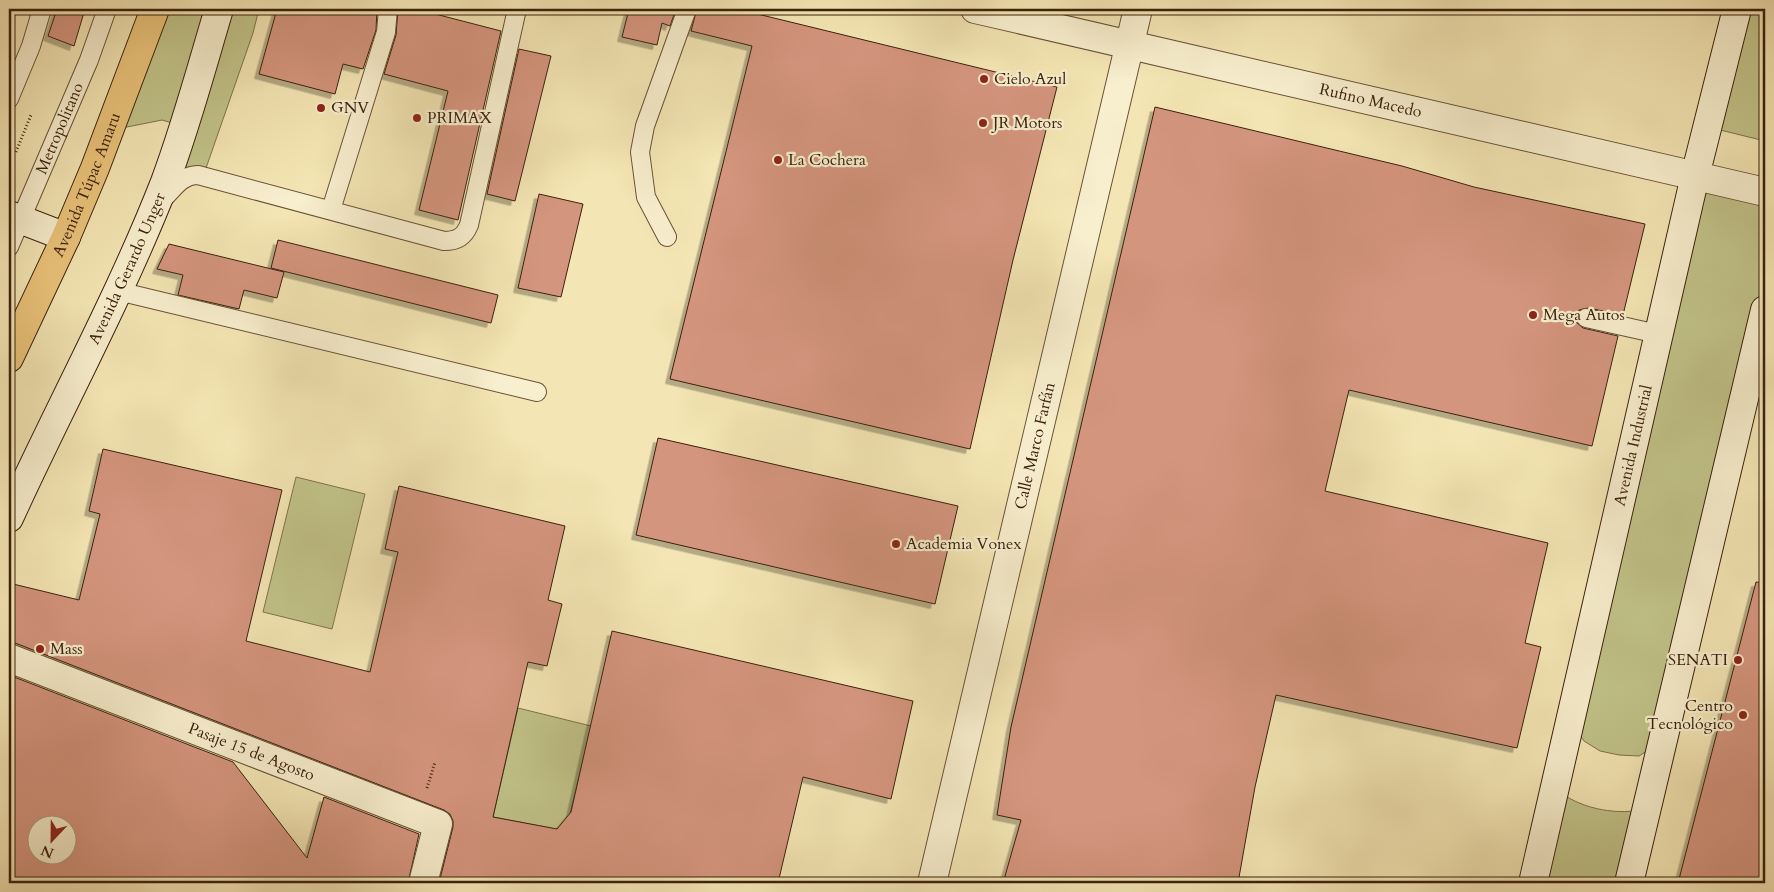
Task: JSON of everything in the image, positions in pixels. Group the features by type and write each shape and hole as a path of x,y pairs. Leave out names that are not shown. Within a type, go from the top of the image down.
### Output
{"main road":[{"name":"Avenida Túpac Amaru","path":"9,358 66,237 95,168 154,9"}],"street":[{"name":"Avenida Gerardo Unger","path":"9,518 118,291 165,182 219,9"},
{"name":"Rufino Macedo","path":"976,9 1765,192"},
{"name":"Calle Marco Farfán","path":"932,883 1138,9"},
{"name":"Avenida Industrial","path":"1533,883 1621,467 1658,334 1677,223 1695,176 1737,9"},
{"path":"15,217 66,237"},
{"path":"1629,883 1765,310"},
{"name":"Pasaje 15 de Agosto","path":"9,658 438,824 423,883"}],"lane":[{"path":"9,99 31,46 42,9"},
{"name":"Metropolitano","path":"9,247 15,217 89,60 107,9"},
{"path":"331,210 386,32 388,9"},
{"path":"152,212 182,179 198,175 444,241 452,241 466,233 469,225 517,9"},
{"path":"667,237 646,197 640,152 645,126 687,9"},
{"path":"118,291 537,392"},
{"path":"1586,318 1658,334"}],"green space":[{"path":"165,9 212,9 179,125 162,120 122,128"},
{"path":"223,9 259,9 253,33 205,171 161,201"},
{"path":"1741,9 1765,9 1765,141 1712,128"},
{"path":"1698,183 1765,199 1765,290 1658,744 1639,756 1619,755 1600,751 1584,741 1571,722"},
{"path":"296,477 365,494 332,629 263,612"},
{"path":"518,708 591,726 566,831 493,817"},
{"path":"1555,789 1575,801 1607,811 1642,810 1624,883 1575,883 1549,880 1535,883"}],"building":[{"path":"57,9 85,9 74,46 48,36"},
{"path":"277,9 377,9 376,30 363,69 343,64 335,94 259,74"},
{"path":"398,9 416,9 501,31 458,220 419,210 448,91 384,74 396,35"},
{"path":"629,9 676,9 670,26 662,23 657,45 622,37"},
{"path":"697,9 737,9 1057,87 1013,260 970,449 670,379 752,46 691,31"},
{"path":"519,49 551,56 515,201 487,194"},
{"path":"1155,107 1402,166 1474,187 1645,224 1623,315 1588,308 1579,310 1576,315 1576,322 1583,328 1618,336 1592,446 1349,390 1325,491 1548,543 1525,643 1541,647 1517,748 1276,695 1255,787 1238,883 1003,883 1021,820 997,815 1011,727"},
{"path":"539,194 583,204 561,297 518,288"},
{"path":"278,240 498,295 491,323 271,268"},
{"path":"169,244 284,272 277,298 244,290 239,309 178,295 183,275 157,269"},
{"path":"658,438 958,506 935,604 636,535"},
{"path":"103,449 282,490 246,641 370,672 398,552 385,549 399,486 565,526 548,600 562,604 547,666 528,662 493,817 557,829 571,812 612,631 913,701 891,799 803,777 778,883 439,883 453,827 450,814 444,810 15,643 9,643 9,583 79,600 100,514 89,511"},
{"name":"Centro Tecnológico","path":"1756,582 1765,583 1765,883 1678,883"},
{"path":"9,675 233,762 307,858 324,797 419,834 408,883 9,883"}],"place":[{"name":"Cielo Azul","path":"984,79"},
{"name":"GNV","path":"321,108"},
{"name":"PRIMAX","path":"417,118"},
{"name":"JR Motors","path":"983,123"},
{"name":"La Cochera","path":"778,160"},
{"name":"Mega Autos","path":"1533,315"},
{"name":"Academia Vonex","path":"896,544"},
{"name":"Mass","path":"40,649"},
{"name":"SENATI","path":"1738,660"},
{"name":"Centro Tecnológico","path":"1743,715"}]}
